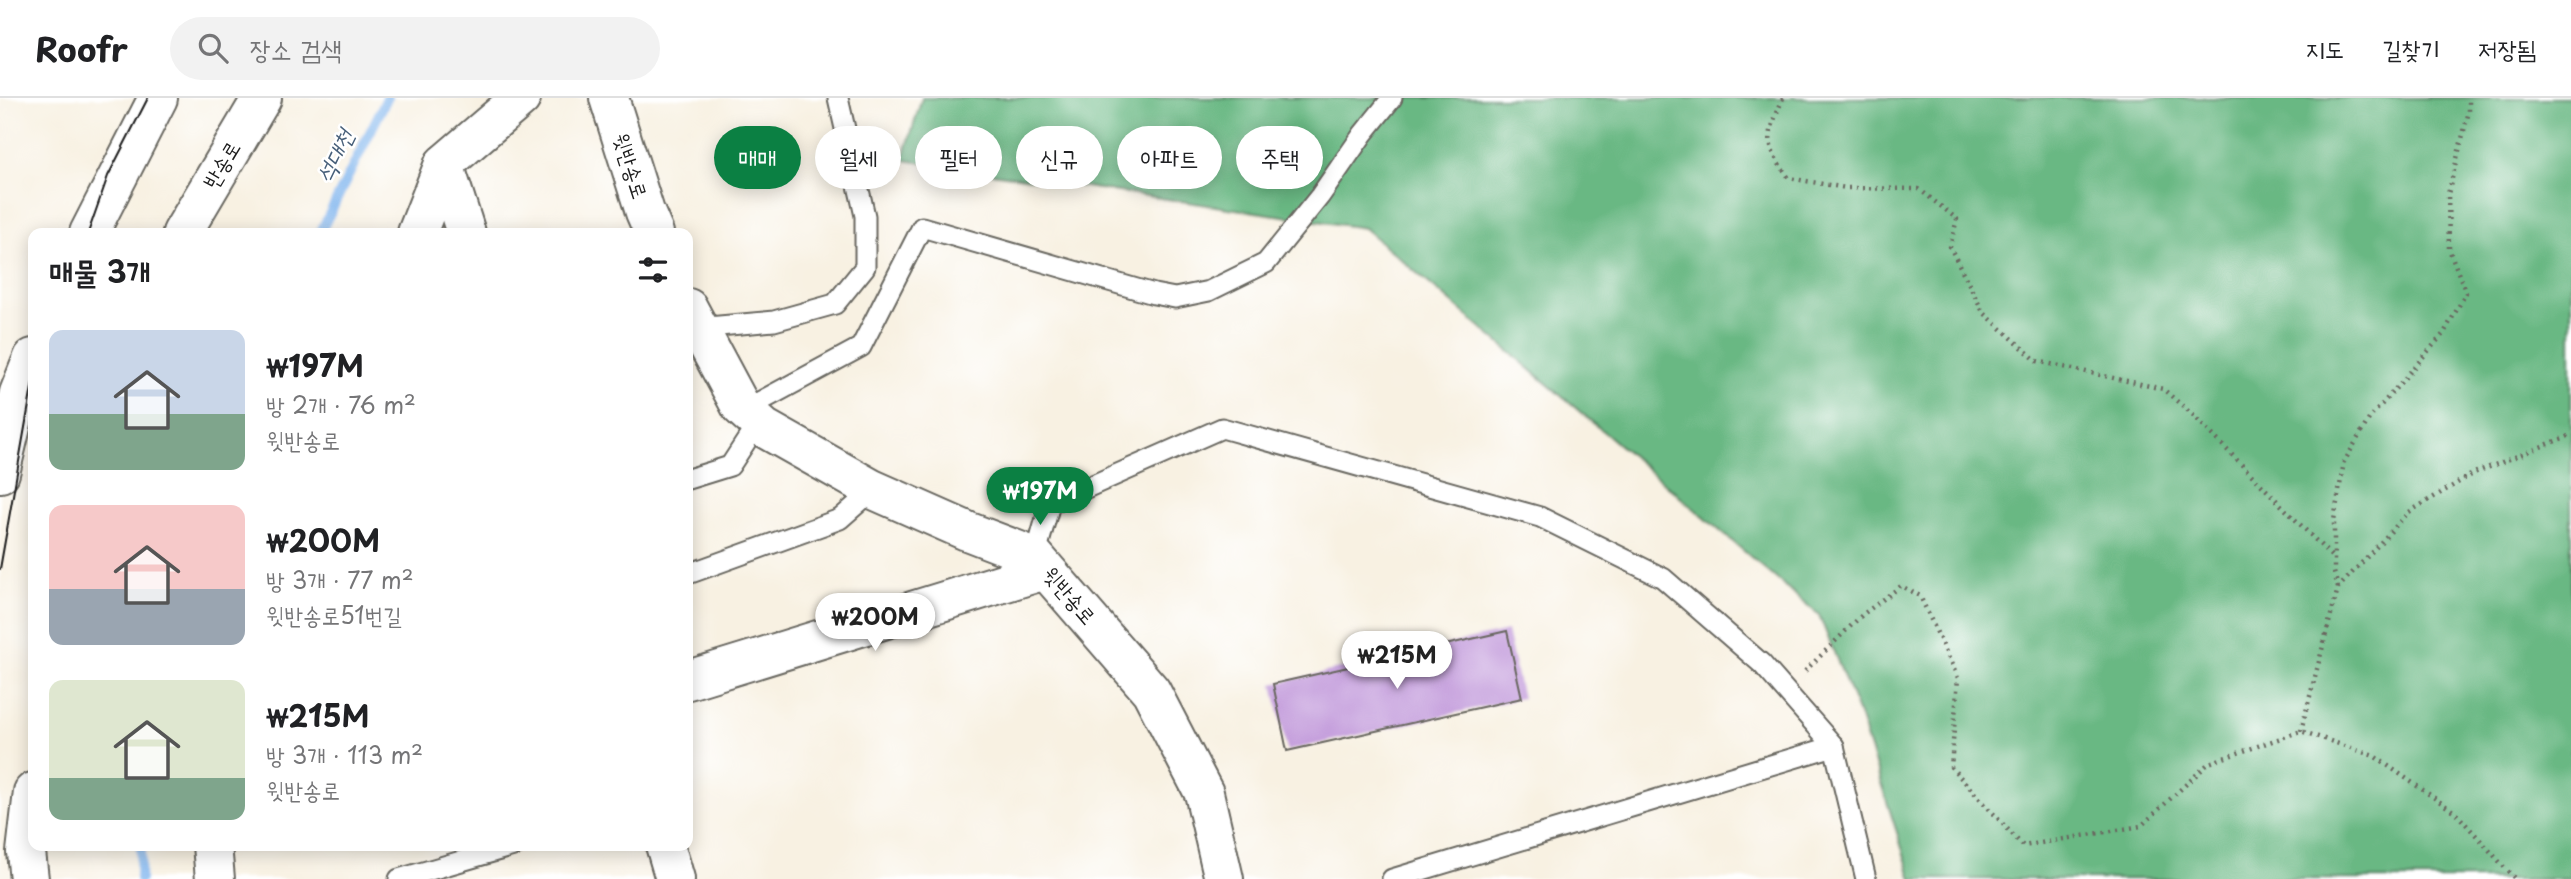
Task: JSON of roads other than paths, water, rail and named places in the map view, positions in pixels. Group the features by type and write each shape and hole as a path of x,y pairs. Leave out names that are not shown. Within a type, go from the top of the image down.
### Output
{"main road":[{"path":"92,228 158,98"},
{"name":"반송로","path":"185,228 262,98"},
{"path":"419,228 444,164 521,98"},
{"name":"윗반송로","path":"609,98 652,228"},
{"path":"444,164 464,228"},
{"path":"693,320 750,415"},
{"path":"0,473 19,393 28,370"},
{"name":"윗반송로","path":"750,415 874,489 1040,563 1150,691 1204,793 1224,879"},
{"path":"693,678 1040,563"},
{"path":"28,835 26,852 29,879"},
{"path":"213,851 215,879"},
{"path":"667,851 676,879"}],"lane":[{"path":"693,318 774,321 835,304 865,267 865,216 838,98"},
{"path":"693,477 730,466 750,415 760,402 861,347 922,227 1154,294 1175,298 1209,290 1266,262 1320,196 1392,98"},
{"path":"1040,563 1051,504 1222,428 1540,517 1663,578 1762,664 1834,746 1867,879"},
{"path":"693,572 840,519 874,489"},
{"path":"1392,879 1834,746"},
{"path":"399,879 496,851"}],"waterway":[{"name":"석대천","path":"322,228 387,98"},
{"name":"석대천","path":"140,879 141,851"}],"tram line":[{"path":"90,228 108,176 148,98"},
{"path":"0,569 28,410"}]}
